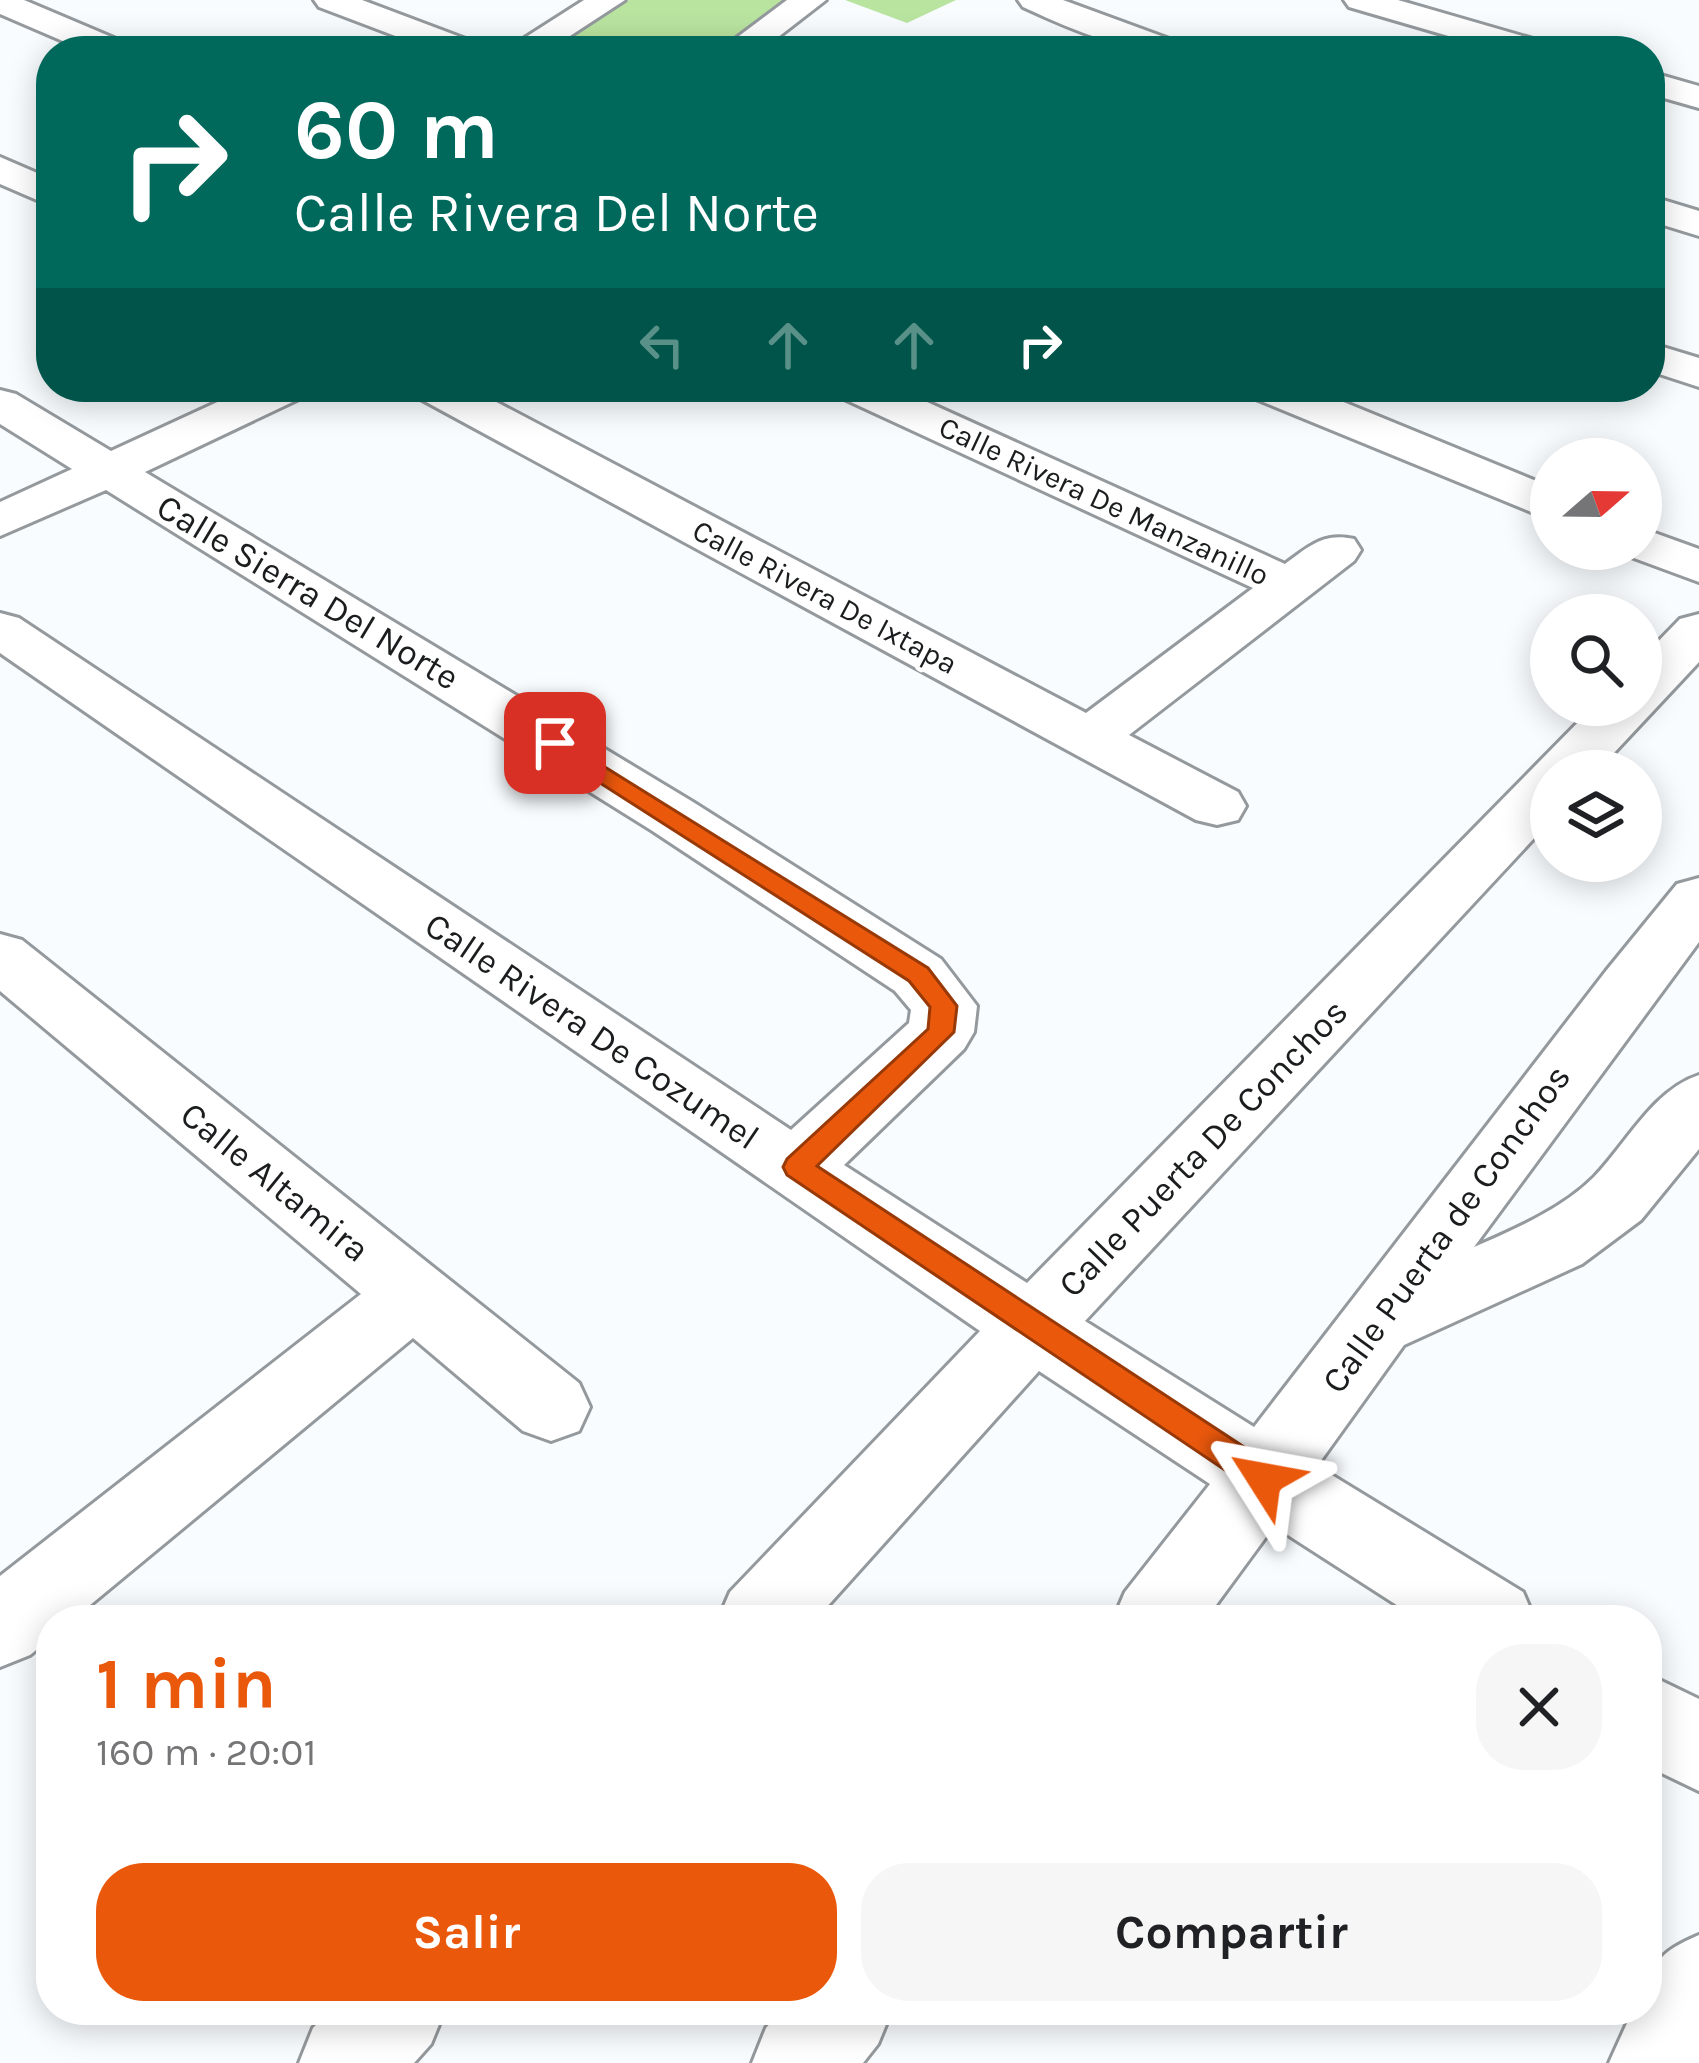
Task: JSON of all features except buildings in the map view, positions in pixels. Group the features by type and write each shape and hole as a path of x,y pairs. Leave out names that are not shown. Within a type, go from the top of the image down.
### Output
{"street":[{"path":"331,0 427,36"},
{"path":"547,36 608,0"},
{"path":"756,36 809,0"},
{"path":"1035,0 1126,36"},
{"path":"1361,0 1486,36"},
{"path":"0,2 80,36"},
{"path":"1665,88 1699,98"},
{"path":"0,170 36,187"},
{"path":"1665,213 1699,224"},
{"path":"1665,361 1699,373"},
{"path":"0,521 186,402"},
{"path":"0,482 92,459 246,402"},
{"name":"Calle Rivera De Ixtapa","path":"472,402 1217,806"},
{"name":"Calle Rivera De Manzanillo","path":"889,402 1288,584"},
{"path":"1332,402 1379,413 1530,494"},
{"name":"Calle Sierra Del Norte","path":"0,404 672,816 918,975 944,1006 941,1032 797,1167"},
{"path":"1090,737 1336,550"},
{"path":"1662,552 1699,567"},
{"name":"Calle Rivera De Cozumel","path":"0,629 370,884 1264,1479 1468,1605"},
{"path":"1662,669 1699,630"},
{"path":"1584,750 1607,726"},
{"name":"Calle Puerta De Conchos","path":"774,1605 1034,1324 1530,806"},
{"name":"Calle Puerta de Conchos","path":"1167,1605 1593,1029 1694,919"},
{"name":"Calle Altamira","path":"0,956 551,1407"},
{"path":"1377,1323 1556,1243 1616,1200 1699,1101"},
{"path":"2,1622 412,1295"},
{"path":"1662,1725 1699,1748"},
{"path":"1658,2063 1699,1983"},
{"path":"348,2063 383,2025"},
{"path":"801,2063 832,2025"}],"green space":[{"path":"629,0 790,0 735,36 570,36"},
{"path":"845,0 956,0 907,23"}],"route":[{"path":"555,743 918,975 944,1006 941,1032 797,1167 1264,1479"}]}
